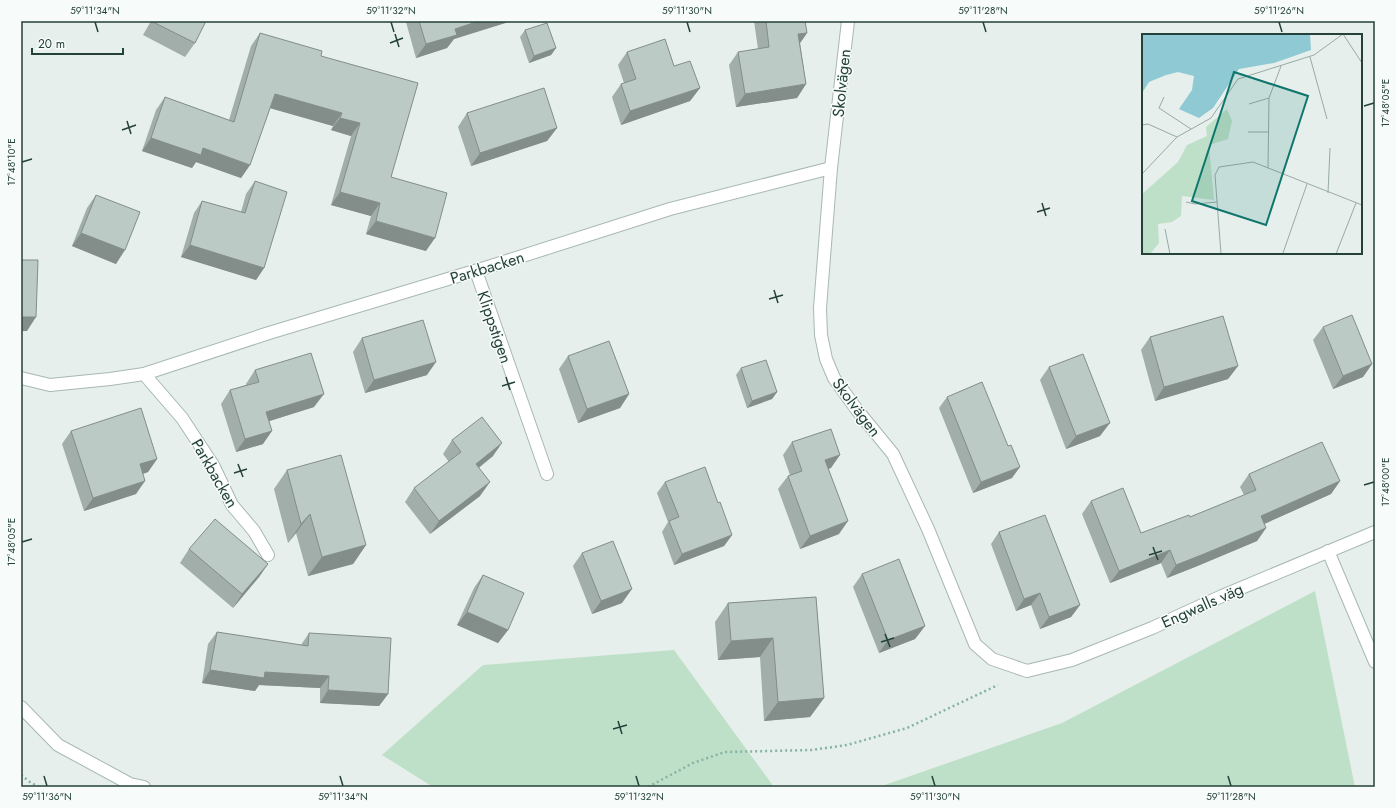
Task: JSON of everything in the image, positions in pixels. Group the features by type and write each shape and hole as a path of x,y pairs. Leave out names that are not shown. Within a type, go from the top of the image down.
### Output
{"street":[{"name":"Skolvägen","path":"848,21 832,168 820,308 821,335 826,358 834,378 857,410 893,454 928,529 975,644 992,659 1027,671"},
{"name":"Parkbacken","path":"21,378 50,385 144,374 269,333 476,271 670,209 832,168"},
{"name":"Klippstigen","path":"476,271 547,474"},
{"name":"Parkbacken","path":"144,374 182,418 213,465 232,505 254,531 268,555"},
{"name":"Engwalls väg","path":"1027,671 1072,660 1138,634 1222,596 1375,532"},
{"path":"1328,551 1375,662"},
{"path":"21,707 58,745 130,784 144,787"}],"path":[{"path":"648,787 693,763 725,752 812,750 848,745 908,728 1027,671"},
{"path":"21,775 39,787"}],"green space":[{"path":"1315,591 1355,787 879,787 1062,723"},
{"path":"674,650 774,787 433,787 382,755 483,665"}],"building":[{"path":"153,21 206,21 195,43"},
{"path":"419,21 479,21 455,29 457,35 426,44"},
{"path":"766,21 805,21 807,33 798,34 806,84 745,94 738,52 769,47"},
{"path":"547,23 556,48 534,56 525,30"},
{"path":"260,33 322,51 321,56 418,83 391,177 447,193 435,238 376,221 380,203 340,192 360,123 340,118 342,113 275,94 250,165 203,148 201,155 151,138 165,97 234,122"},
{"path":"665,39 674,66 690,61 700,88 630,111 621,84 636,79 627,52"},
{"path":"544,88 557,128 480,153 467,113"},
{"path":"255,181 287,192 264,268 190,245 202,201 245,213"},
{"path":"96,195 140,212 125,250 81,233"},
{"path":"21,260 38,260 36,317 21,317"},
{"path":"1352,315 1372,364 1343,376 1323,327"},
{"path":"1223,316 1238,366 1164,387 1150,337"},
{"path":"423,320 436,362 374,380 362,338"},
{"path":"609,341 629,394 587,409 568,356"},
{"path":"311,353 324,394 266,412 272,431 245,439 230,390 259,382 255,370"},
{"path":"1083,354 1110,423 1076,436 1049,367"},
{"path":"766,360 777,392 752,401 741,368"},
{"path":"982,382 1008,446 1011,445 1020,467 981,482 947,397"},
{"path":"141,408 157,459 140,464 145,481 93,498 71,431"},
{"path":"482,417 502,443 476,464 490,482 439,521 414,488 461,452 452,440"},
{"path":"831,429 840,455 825,460 848,521 810,536 788,476 802,471 792,442"},
{"path":"1322,442 1340,481 1261,516 1266,528 1204,554 1176,565 1170,550 1119,571 1091,501 1123,488 1141,533 1189,515 1190,517 1256,490 1249,474"},
{"path":"341,455 366,545 322,557 310,514 301,524 287,470"},
{"path":"705,467 718,503 720,502 732,535 682,554 669,521 679,517 665,482"},
{"path":"1045,515 1080,605 1049,617 1040,593 1024,599 999,532"},
{"path":"215,519 268,564 242,594 189,549"},
{"path":"613,541 632,589 601,601 582,553"},
{"path":"899,559 925,626 888,640 862,574"},
{"path":"483,575 524,593 508,630 467,612"},
{"path":"816,597 824,698 778,702 773,638 731,641 728,603"},
{"path":"217,632 308,646 309,633 391,638 388,694 328,690 329,676 265,672 264,678 210,670"}]}
